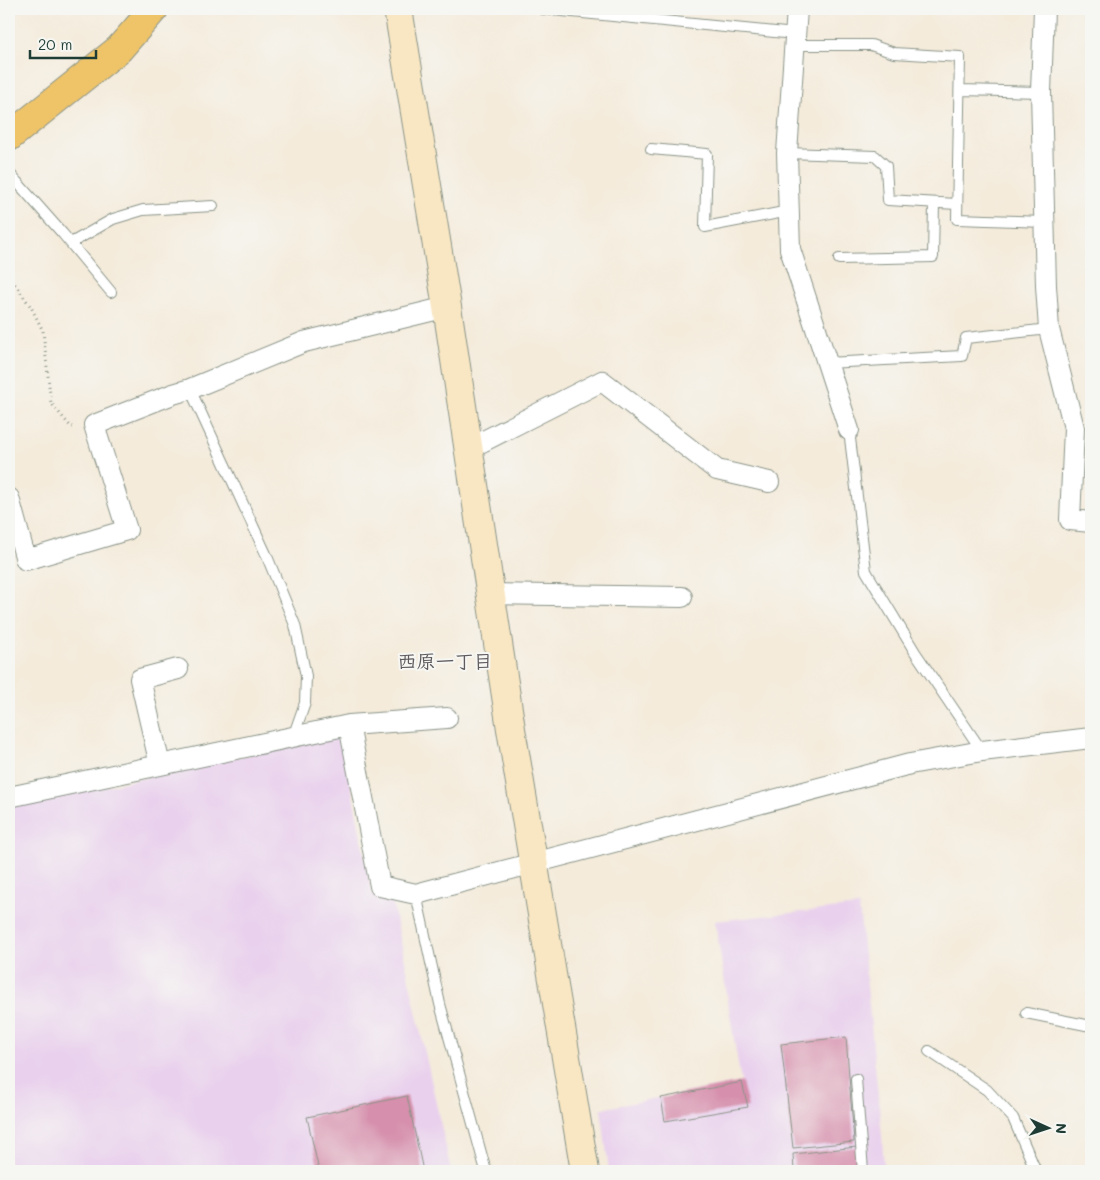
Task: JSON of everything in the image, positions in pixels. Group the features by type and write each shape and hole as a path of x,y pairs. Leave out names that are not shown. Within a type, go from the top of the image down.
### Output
{"highway":[{"path":"13,129 118,49 154,9"}],"street":[{"path":"398,9 447,307 490,594 585,1171"},
{"path":"797,9 787,153 790,249 849,430"},
{"path":"1044,9 1042,92 1044,222 1049,328 1074,428 1070,520 1091,522"},
{"path":"9,498 26,560 127,530 94,425 190,389 304,342 447,307"},
{"path":"468,449 602,381 717,470 769,482"},
{"path":"490,594 682,597"},
{"path":"160,765 140,679 178,669"},
{"path":"9,797 349,725 447,718"},
{"path":"349,725 380,886 416,894 910,764 982,751 1091,738"}],"lane":[{"path":"542,9 795,40 870,45 894,53 960,57 957,219 1044,222"},
{"path":"960,90 1042,92"},
{"path":"651,149 708,154 705,227 789,211"},
{"path":"787,153 875,156 886,166 888,200 957,204"},
{"path":"9,173 71,243 111,292"},
{"path":"839,259 933,257 934,203"},
{"path":"71,243 113,219 143,210 213,206"},
{"path":"827,363 962,356 966,338 1049,328"},
{"path":"190,389 266,554 295,625 306,676 305,703 293,737"},
{"path":"849,430 866,571 915,652 982,751"},
{"path":"416,894 440,1004 486,1171"},
{"path":"1026,1013 1091,1026"},
{"path":"929,1051 987,1090 1013,1118 1036,1171"},
{"path":"856,1078 863,1171"}],"path":[{"path":"9,276 31,307 43,331 51,403 71,427 94,425"}],"shaded area":[{"path":"341,734 372,894 391,897 451,1171 9,1171 9,808"},
{"path":"859,906 884,1171 609,1171 601,1109 741,1082 715,921"}],"building":[{"path":"846,1037 854,1142 793,1148 781,1044"},
{"path":"742,1082 748,1107 665,1121 661,1098"},
{"path":"407,1096 423,1171 319,1171 307,1117"},
{"path":"857,1147 858,1171 794,1171 793,1154"}],"district":[{"name":"西原一丁目","path":"445,661"}]}
